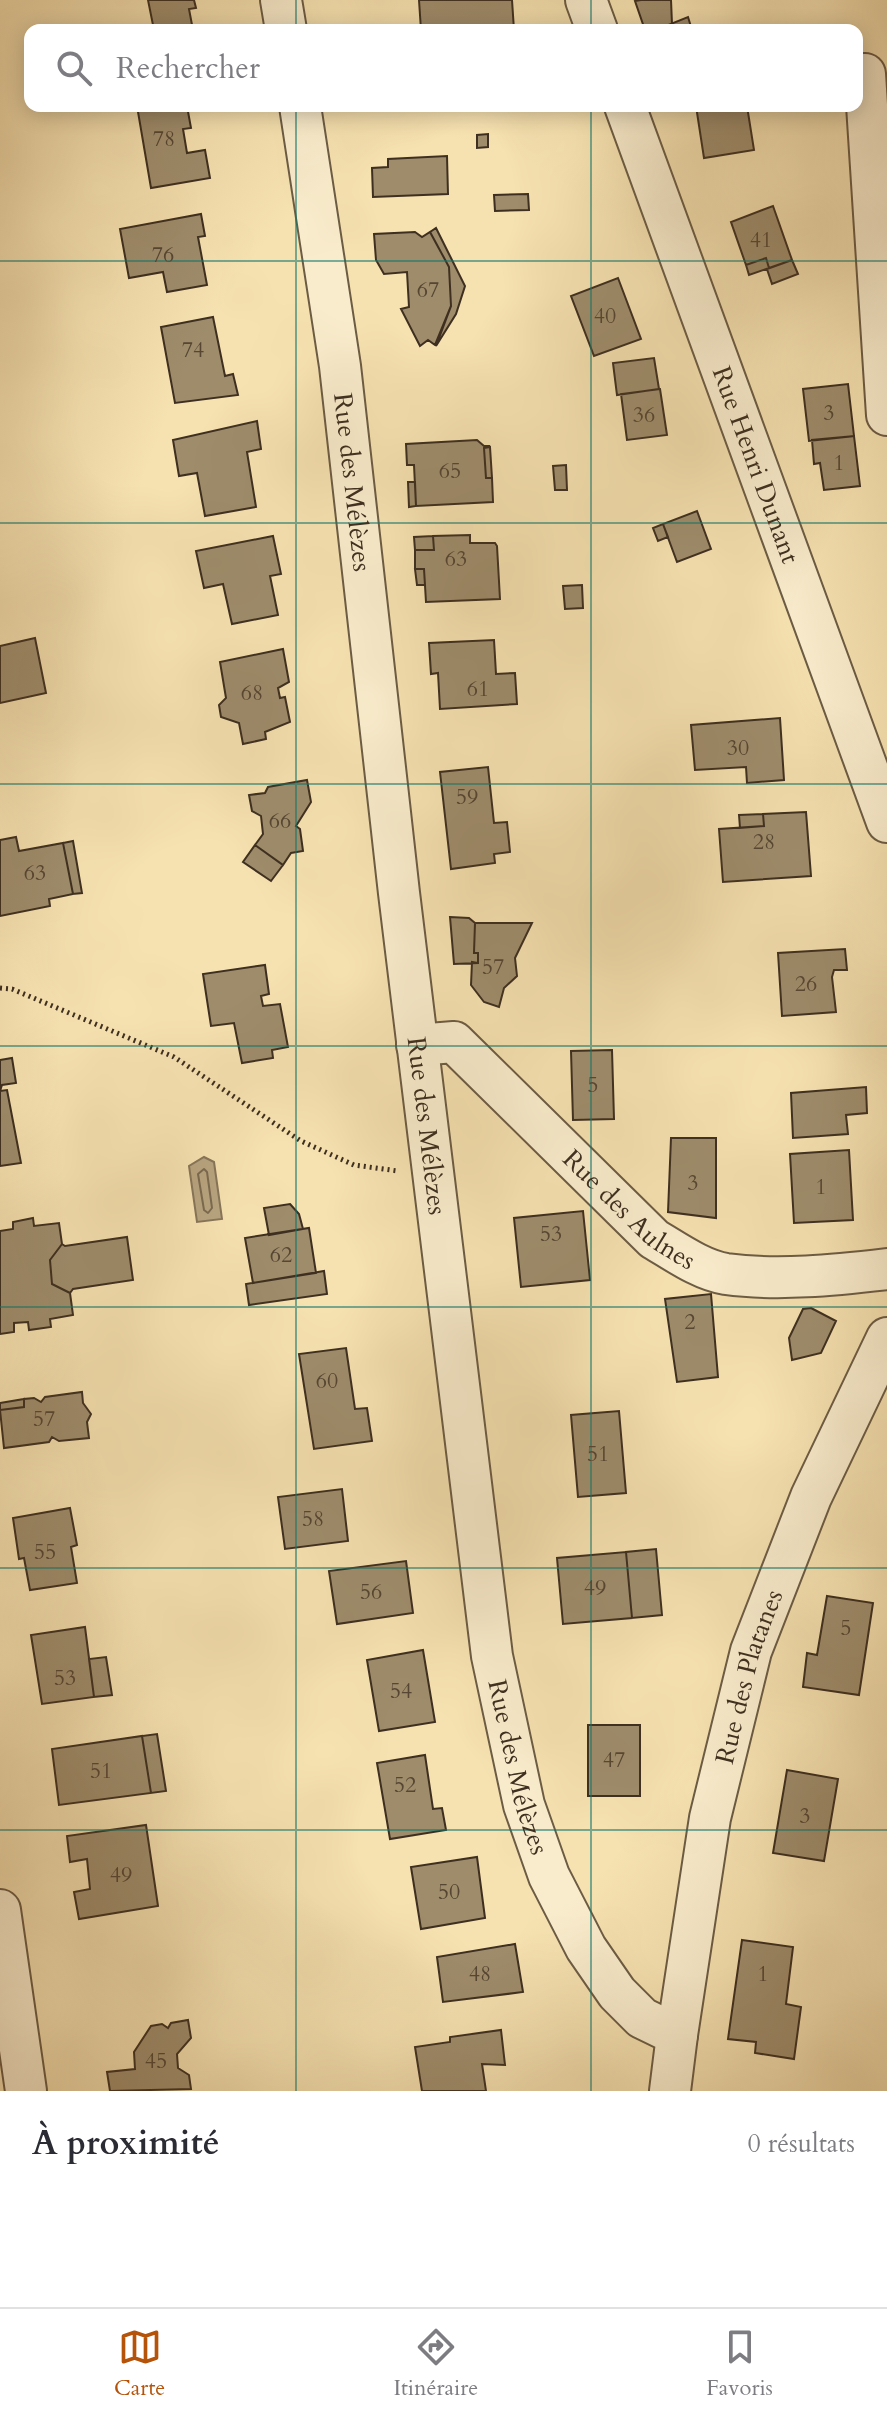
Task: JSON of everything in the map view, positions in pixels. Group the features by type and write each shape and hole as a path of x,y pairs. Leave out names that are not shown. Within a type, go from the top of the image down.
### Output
{"street":[{"path":"281,0 285,24"},
{"path":"586,0 595,24"},
{"path":"865,74 887,415"},
{"name":"Rue des Mélèzes","path":"301,112 340,366 417,1045 492,1656 524,1805 549,1876 586,1948 617,1993 642,2018 677,2035"},
{"name":"Rue Henri Dunant","path":"627,112 877,757 887,822"},
{"name":"Rue des Aulnes","path":"417,1045 454,1042 654,1239 687,1259 724,1274 830,1276 887,1269"},
{"name":"Rue des Platanes","path":"677,2035 710,1818 751,1651 811,1497 887,1338"},
{"path":"0,1910 26,2091"},
{"path":"670,2091 677,2035"}],"path":[{"path":"0,988 12,989 174,1057 301,1141 354,1165 435,1176"}],"water":[{"path":"204,1157 214,1162 222,1219 197,1222 189,1166"}],"building":[{"path":"148,0 194,0 196,8 189,9 192,24 153,24"},
{"path":"419,0 512,0 514,24 421,24"},
{"path":"671,0 672,24 643,24 635,1"},
{"path":"688,17 690,24 670,24"},
{"path":"138,112 188,112 191,128 183,129 187,153 205,150 210,178 151,188"},
{"path":"697,112 748,112 754,150 704,158"},
{"path":"488,134 488,147 477,148 477,135"},
{"path":"447,156 448,194 373,197 372,168 388,167 388,159"},
{"path":"528,194 529,210 495,211 494,195"},
{"path":"773,206 792,260 769,268 766,258 746,265 731,222"},
{"path":"201,214 205,236 198,237 207,285 167,292 163,272 129,278 120,229"},
{"path":"436,228 465,286 456,314 436,346 451,306 449,267 430,232"},
{"path":"415,232 422,237 430,232 449,267 451,306 435,345 428,340 420,346 401,309 409,307 407,272 384,274 376,260 374,234"},
{"path":"766,258 769,268 749,275 746,265"},
{"path":"792,260 798,274 772,284 767,269"},
{"path":"618,278 641,339 594,356 571,296"},
{"path":"213,317 225,376 233,374 238,395 175,403 161,327"},
{"path":"654,358 659,389 617,395 613,363"},
{"path":"848,384 854,436 809,441 803,389"},
{"path":"660,389 667,435 627,440 621,394"},
{"path":"257,421 261,449 247,452 256,507 205,516 197,473 179,476 173,440"},
{"path":"854,436 860,486 824,490 820,463 814,464 812,440"},
{"path":"477,440 484,446 490,446 484,448 486,478 492,478 493,502 416,506 414,465 407,465 406,444"},
{"path":"490,447 492,478 486,478 484,448"},
{"path":"566,465 567,490 555,490 553,466"},
{"path":"408,482 415,482 416,506 409,507"},
{"path":"697,511 711,549 677,562 663,524"},
{"path":"663,524 668,537 658,541 653,528"},
{"path":"470,535 470,543 495,543 497,546 500,599 426,602 424,569 415,569 415,550 434,550 433,536"},
{"path":"273,536 281,574 270,576 278,615 232,624 223,584 204,588 196,551"},
{"path":"433,536 434,550 415,550 414,537"},
{"path":"415,569 424,569 425,585 417,585"},
{"path":"582,585 583,608 565,609 563,586"},
{"path":"35,638 46,693 0,703 0,646"},
{"path":"494,640 496,674 515,673 517,704 440,709 438,673 431,674 429,643"},
{"path":"283,649 289,682 278,688 280,698 285,697 290,722 265,732 266,739 243,744 239,723 221,717 219,705 226,698 220,662"},
{"path":"780,718 784,780 747,783 746,767 695,770 691,725"},
{"path":"488,767 494,823 507,822 510,852 494,854 495,863 451,869 440,772"},
{"path":"307,780 311,802 296,826 300,829 303,851 291,853 283,865 255,845 263,834 261,816 252,811 249,795 265,793 268,787"},
{"path":"806,812 811,876 723,882 719,829 764,826 763,814"},
{"path":"763,814 764,826 740,828 739,815"},
{"path":"16,837 19,851 63,843 73,894 49,899 50,906 0,916 0,840"},
{"path":"73,841 82,893 73,894 63,843"},
{"path":"255,845 283,865 271,881 243,862"},
{"path":"450,917 469,918 475,923 474,953 478,953 478,963 454,964"},
{"path":"475,923 532,923 515,958 517,976 504,988 499,1007 484,1002 471,985 472,962 478,963 478,953 474,953"},
{"path":"845,949 847,970 834,970 832,977 836,1012 782,1016 778,953"},
{"path":"265,965 269,994 261,996 263,1006 280,1004 288,1047 272,1050 273,1058 242,1063 234,1023 211,1026 203,974"},
{"path":"612,1050 614,1119 573,1120 571,1051"},
{"path":"12,1058 16,1083 2,1085 0,1091 0,1060"},
{"path":"866,1087 867,1113 846,1115 848,1134 793,1138 791,1093"},
{"path":"7,1090 21,1163 0,1166 0,1091"},
{"path":"671,1138 716,1138 716,1218 668,1212"},
{"path":"849,1150 853,1220 794,1223 790,1154"},
{"path":"290,1204 299,1214 303,1229 269,1235 264,1208"},
{"path":"583,1211 590,1280 521,1287 514,1218"},
{"path":"33,1218 34,1226 59,1223 62,1244 50,1260 52,1284 70,1293 73,1315 50,1319 51,1327 29,1330 28,1322 14,1323 14,1332 0,1334 0,1231 13,1229 13,1222"},
{"path":"309,1228 316,1273 253,1283 245,1238"},
{"path":"127,1237 133,1280 73,1289 70,1293 52,1284 50,1260 62,1244"},
{"path":"324,1271 327,1294 249,1305 246,1284"},
{"path":"711,1294 718,1377 677,1382 665,1299"},
{"path":"811,1308 836,1321 821,1353 792,1360 789,1338 803,1309"},
{"path":"346,1348 355,1409 367,1408 372,1441 314,1449 299,1354"},
{"path":"82,1392 83,1403 91,1414 87,1422 89,1438 59,1441 52,1437 49,1442 4,1448 0,1410 24,1407 24,1399 34,1398 41,1402 45,1397"},
{"path":"24,1399 24,1407 0,1410 0,1403"},
{"path":"619,1411 626,1493 578,1497 571,1415"},
{"path":"342,1489 348,1541 285,1549 278,1497"},
{"path":"70,1508 77,1545 71,1547 77,1583 30,1590 24,1558 19,1559 13,1518"},
{"path":"656,1549 662,1615 632,1618 626,1552"},
{"path":"626,1552 632,1618 563,1624 557,1558"},
{"path":"406,1561 413,1613 337,1624 329,1571"},
{"path":"827,1596 873,1603 859,1695 803,1687 807,1653 817,1655"},
{"path":"85,1627 94,1697 42,1704 31,1635"},
{"path":"423,1650 435,1722 379,1731 367,1660"},
{"path":"106,1657 112,1695 94,1697 89,1659"},
{"path":"588,1725 640,1725 640,1796 588,1796"},
{"path":"157,1734 166,1791 151,1793 142,1736"},
{"path":"142,1736 151,1793 59,1805 52,1749"},
{"path":"425,1755 433,1809 442,1808 446,1830 390,1839 377,1763"},
{"path":"787,1770 838,1779 824,1861 773,1853"},
{"path":"146,1825 158,1906 79,1919 74,1892 90,1889 87,1859 70,1862 67,1836"},
{"path":"477,1857 485,1918 421,1929 411,1867"},
{"path":"742,1940 793,1947 786,2004 801,2007 794,2059 755,2053 756,2042 728,2039"},
{"path":"515,1944 523,1992 443,2002 437,1957"},
{"path":"188,2020 191,2038 177,2054 178,2068 189,2075 191,2089 110,2091 107,2072 135,2069 134,2052 151,2026 162,2024 168,2028 171,2023"},
{"path":"501,2030 505,2065 482,2064 486,2091 422,2091 415,2047 450,2042 450,2037"}]}
